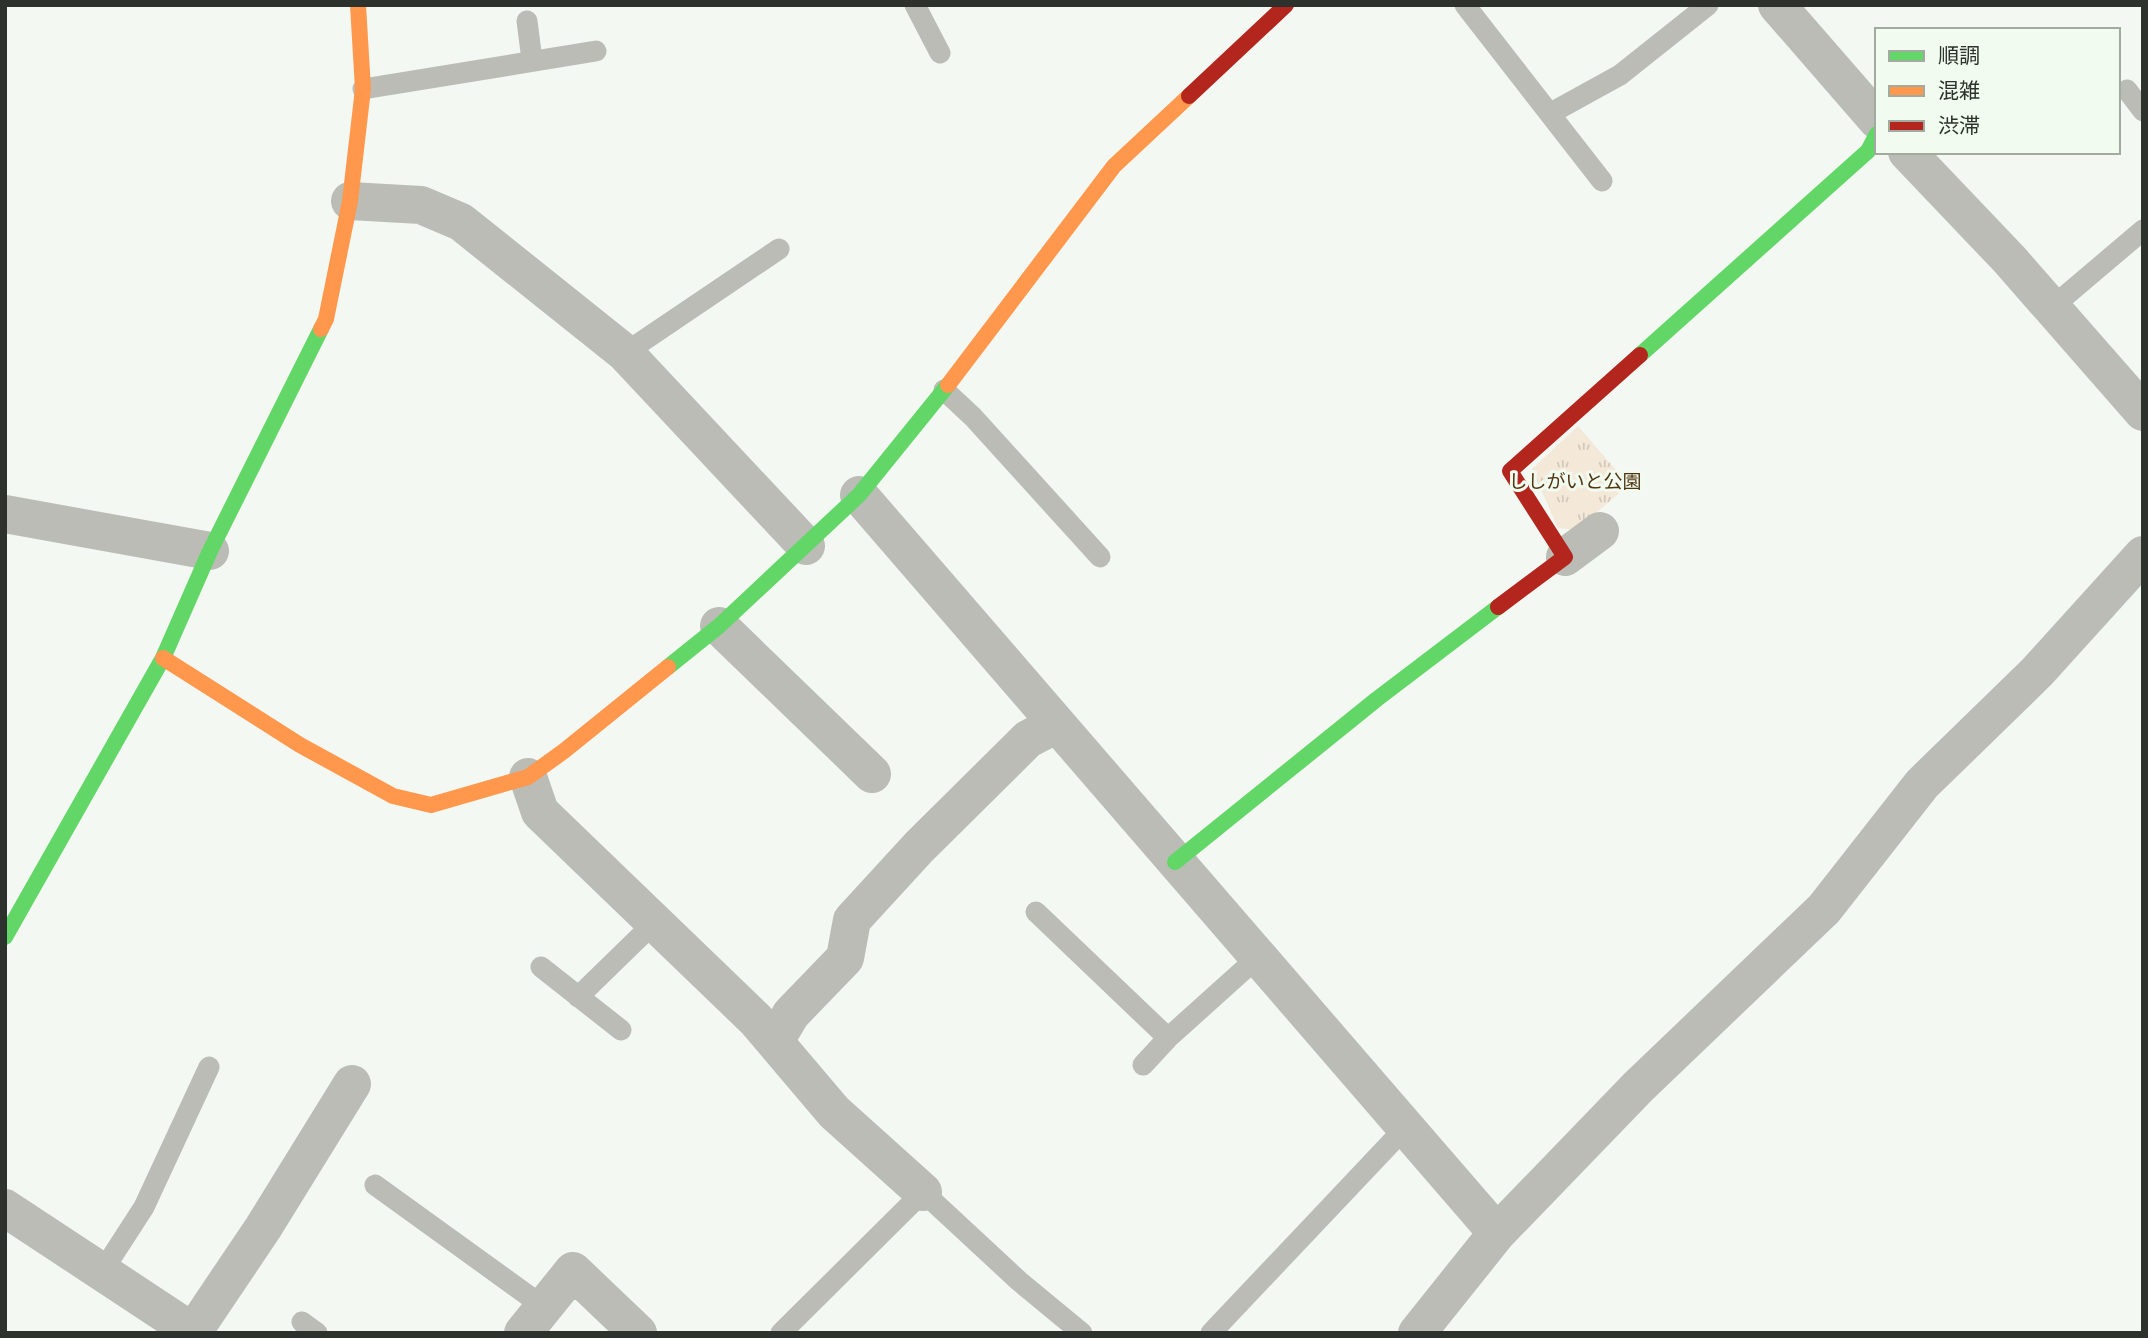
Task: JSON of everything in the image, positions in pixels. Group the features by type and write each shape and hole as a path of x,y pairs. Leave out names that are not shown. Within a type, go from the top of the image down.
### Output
{"street":[{"path":"10,918 163,658 210,551 326,319 350,201 363,89 359,5"},
{"path":"163,658 300,746 393,796 431,805 528,777 719,626 859,495 944,390 1114,166 1286,5"},
{"path":"1777,5 1875,118"},
{"path":"1565,557 1510,471 1868,151 1875,138"},
{"path":"1909,154 2009,259 2143,412"},
{"path":"350,201 421,205 461,222 625,353 806,546"},
{"path":"859,495 1497,1233"},
{"path":"5,514 210,551"},
{"path":"1175,862 1377,699 1600,531"},
{"path":"1417,1333 1497,1233 1638,1087 1824,909 1922,783 2037,673 2143,555"},
{"path":"719,626 827,752 872,774"},
{"path":"775,1041 791,1014 845,958 852,920 919,847 1028,738 1057,724"},
{"path":"528,777 540,812 756,1020 834,1112 923,1192"},
{"path":"5,1208 193,1332 264,1228 352,1084"},
{"path":"533,1320 573,1271 638,1333"}],"lane":[{"path":"915,5 940,54"},
{"path":"1465,5 1602,181"},
{"path":"1551,113 1620,75 1708,5"},
{"path":"527,21 531,60"},
{"path":"363,89 597,51"},
{"path":"2127,90 2143,111"},
{"path":"2052,308 2143,230"},
{"path":"625,353 779,249"},
{"path":"944,390 973,417 1100,557"},
{"path":"1036,912 1168,1038"},
{"path":"578,996 655,922"},
{"path":"1143,1066 1168,1038 1258,957"},
{"path":"541,967 621,1030"},
{"path":"102,1272 144,1207 209,1067"},
{"path":"1211,1333 1405,1128"},
{"path":"375,1185 533,1320"},
{"path":"781,1333 923,1192 1019,1281 1082,1333"}],"green space":[{"name":"ししがいと公園","path":"1578,426 1629,485 1576,530 1558,528 1532,469"}],"traffic: fast":[{"path":"1640,355 1868,151 1875,138"},
{"path":"5,937 163,658 210,551 321,329"},
{"path":"668,667 719,626 859,495 948,385"},
{"path":"1175,862 1377,699 1498,607"}],"traffic: slow":[{"path":"321,329 326,319 350,201 363,89 358,5"},
{"path":"948,385 1114,166 1189,96"},
{"path":"163,658 300,745 393,796 431,805 528,777 668,667"}],"traffic: jam":[{"path":"1189,96 1286,5"},
{"path":"1498,607 1565,557 1510,471 1640,355"}]}
